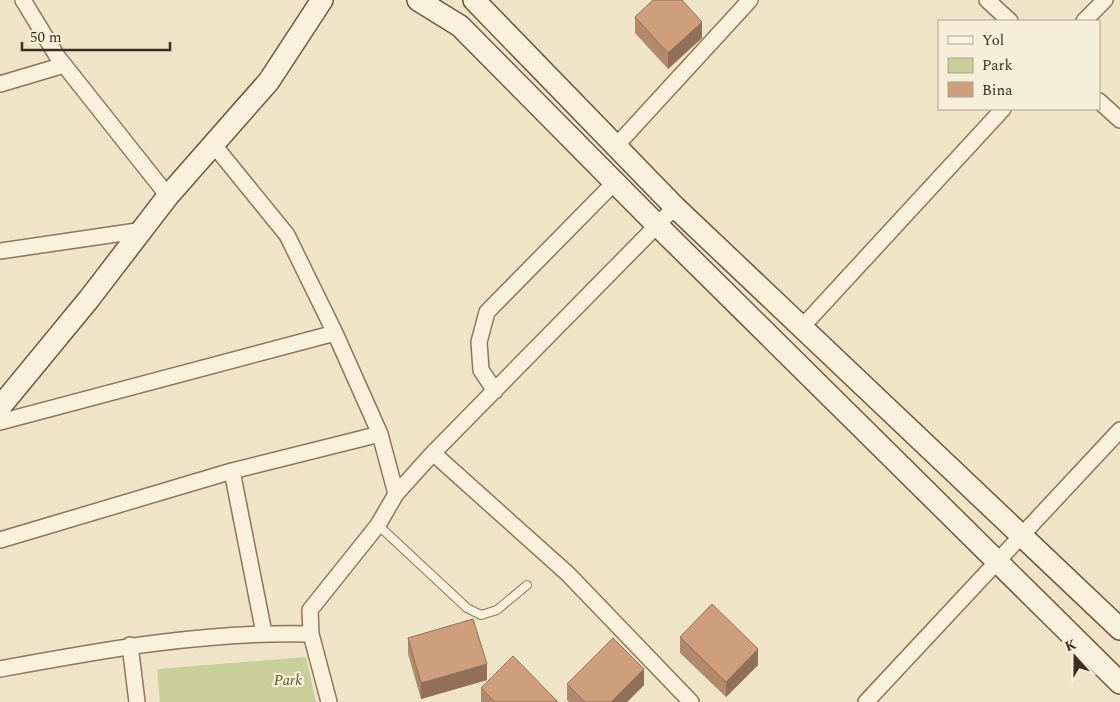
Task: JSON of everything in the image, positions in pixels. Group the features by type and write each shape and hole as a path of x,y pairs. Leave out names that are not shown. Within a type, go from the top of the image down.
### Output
{"street":[{"path":"23,0 64,65 168,196"},
{"path":"0,407 144,230 168,196 269,80 322,0"},
{"path":"418,0 460,26 658,226 1120,683"},
{"path":"474,0 675,207 1120,629"},
{"path":"616,146 750,0"},
{"path":"987,0 1009,20"},
{"path":"1085,20 1105,0"},
{"path":"0,84 64,65"},
{"path":"1100,103 1120,120"},
{"path":"802,327 1002,110"},
{"path":"213,144 287,235 336,333 380,434 396,494"},
{"path":"495,391 481,370 479,342 486,312 615,182"},
{"path":"329,702 311,634 310,610 378,525 396,494 433,453 675,207"},
{"path":"0,251 144,230"},
{"path":"0,422 336,333"},
{"path":"866,702 1120,430"},
{"path":"0,540 232,471 380,434"},
{"path":"433,453 568,574 691,702"},
{"path":"232,471 264,633"},
{"path":"0,669 130,645 264,633 311,634"},
{"path":"130,645 137,702"}],"lane":[{"path":"378,525 467,608 481,615 497,610 527,585"}],"green space":[{"name":"Park","path":"306,657 316,702 160,702 157,669"}],"building":[{"path":"653,0 682,0 702,22 668,53 635,17"},
{"path":"712,604 758,649 726,682 680,637"},
{"path":"473,619 487,664 421,683 408,638"},
{"path":"613,638 644,669 611,702 585,702 567,684"},
{"path":"513,656 558,702 495,702 481,688"}]}
